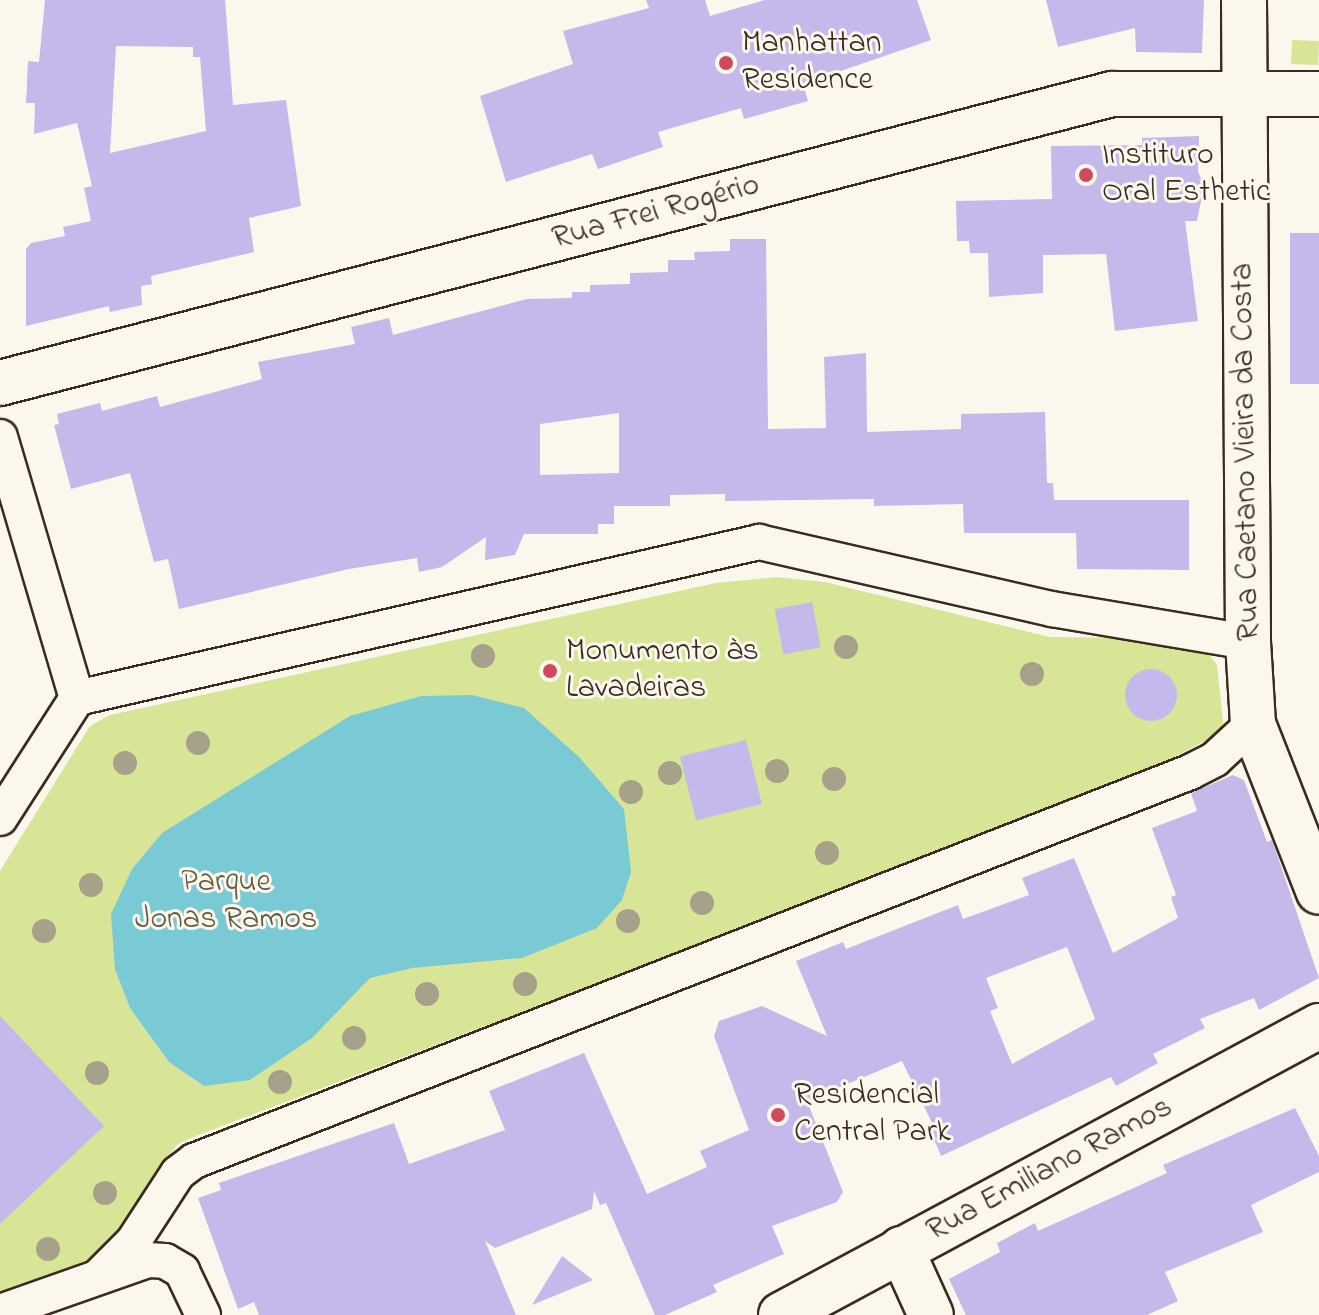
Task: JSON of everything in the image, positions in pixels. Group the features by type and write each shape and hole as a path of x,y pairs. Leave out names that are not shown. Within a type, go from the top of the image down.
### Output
{"main road":[{"name":"Rua Caetano Vieira da Costa","path":"1244,0 1248,642 1253,724 1319,892"},
{"name":"Rua Frei Rogério","path":"0,383 1112,94 1319,94"},
{"name":"Rua Emiliano Ramos","path":"781,1315 1319,1026"},
{"path":"901,1249 931,1315"}],"street":[{"path":"0,437 77,698"},
{"path":"0,818 77,698 759,542 1052,609 1248,642"},
{"path":"98,1277 133,1242 178,1173 194,1161 1190,772 1215,759 1253,724"},
{"path":"0,1312 148,1260 165,1261 182,1271 203,1315"}],"green space":[{"path":"1292,40 1319,41 1318,65 1291,64"},
{"name":"Parque Jonas Ramos","path":"776,577 825,582 1050,637 1153,638 1206,650 1217,665 1224,731 1124,783 188,1139 177,1145 159,1171 119,1251 0,1293 0,871 90,726 110,715 716,583"}],"water":[{"path":"472,695 524,708 579,757 624,809 631,872 622,900 597,928 522,958 412,968 370,978 312,1038 250,1080 204,1086 169,1062 130,1008 115,969 111,914 132,869 162,833 350,716 421,696"}],"building":[{"path":"45,0 225,0 233,105 286,100 301,206 249,218 254,252 151,276 152,284 141,286 142,305 110,312 109,306 26,326 26,249 31,243 65,236 63,227 91,221 84,188 92,186 77,123 34,134 35,103 26,103 28,61 39,62","holes":["116,46 193,47 193,57 200,57 206,131 110,153"]},
{"path":"646,0 705,0 710,16 765,0 917,0 931,40 803,84 808,101 744,119 741,108 658,132 663,147 598,169 592,154 506,182 480,96 573,64 563,31 649,8"},
{"path":"1046,0 1204,0 1202,53 1136,52 1135,28 1058,47"},
{"path":"1199,136 1198,171 1204,186 1197,221 1185,221 1198,321 1115,331 1106,254 1043,255 1043,293 989,297 988,253 970,253 969,241 957,241 956,201 1052,199 1051,146 1142,145 1142,138"},
{"path":"1290,233 1319,233 1319,384 1290,384"},
{"path":"730,239 766,239 768,429 826,428 824,357 866,353 867,432 961,429 961,414 1045,412 1047,483 1053,483 1054,500 1189,500 1189,570 1077,569 1076,533 964,533 963,504 874,506 874,499 725,501 725,494 670,495 670,506 614,506 614,524 598,524 598,534 524,534 515,555 485,560 486,537 442,567 419,572 417,558 349,569 179,609 168,559 154,562 130,473 71,489 54,425 59,424 57,414 100,403 102,411 157,396 160,407 262,379 258,362 355,344 351,327 389,318 393,335 527,299 572,298 572,292 590,292 590,285 630,284 630,273 668,272 668,260 695,260 694,252 730,251","holes":["619,413 619,473 540,475 540,424"]},
{"path":"812,602 821,647 783,654 775,609"},
{"path":"1151,669 1169,677 1177,695 1169,713 1151,721 1133,713 1125,695 1133,677"},
{"path":"746,740 762,804 696,820 680,756"},
{"path":"1233,775 1244,780 1267,842 1272,840 1319,978 1259,1010 1254,998 1200,1019 1205,1028 1153,1054 1158,1063 1116,1086 1111,1077 941,1156 931,1132 935,1129 902,1061 807,1101 843,1192 837,1202 772,1226 784,1254 713,1285 717,1292 665,1315 655,1315 606,1203 600,1205 594,1191 592,1209 495,1248 485,1241 516,1315 259,1315 254,1302 238,1309 198,1198 221,1190 219,1183 394,1123 409,1164 505,1130 489,1091 584,1053 647,1194 707,1167 700,1151 749,1130 714,1036 719,1021 762,1006 827,1036 796,961 843,942 846,949 958,905 963,919 1029,895 1022,878 1074,858 1113,953 1178,918 1171,897 1176,895 1152,828 1197,811 1191,793","holes":["1067,947 1095,1019 1012,1064 990,1011 998,1008 986,978"]},
{"path":"0,1016 104,1126 0,1224"},
{"path":"1295,1108 1319,1156 1319,1172 1251,1205 1263,1232 1165,1272 1178,1301 1147,1315 966,1315 949,1279 1000,1252 997,1243 1035,1223 1038,1231 1167,1173 1163,1165"},
{"path":"562,1256 593,1280 532,1305"}],"place":[{"name":"Manhattan Residence","path":"726,63"},
{"name":"Instituro Oral Esthetic","path":"1086,175"},
{"name":"Monumento às Lavadeiras","path":"550,671"},
{"name":"Residencial Central Park","path":"778,1115"}]}
